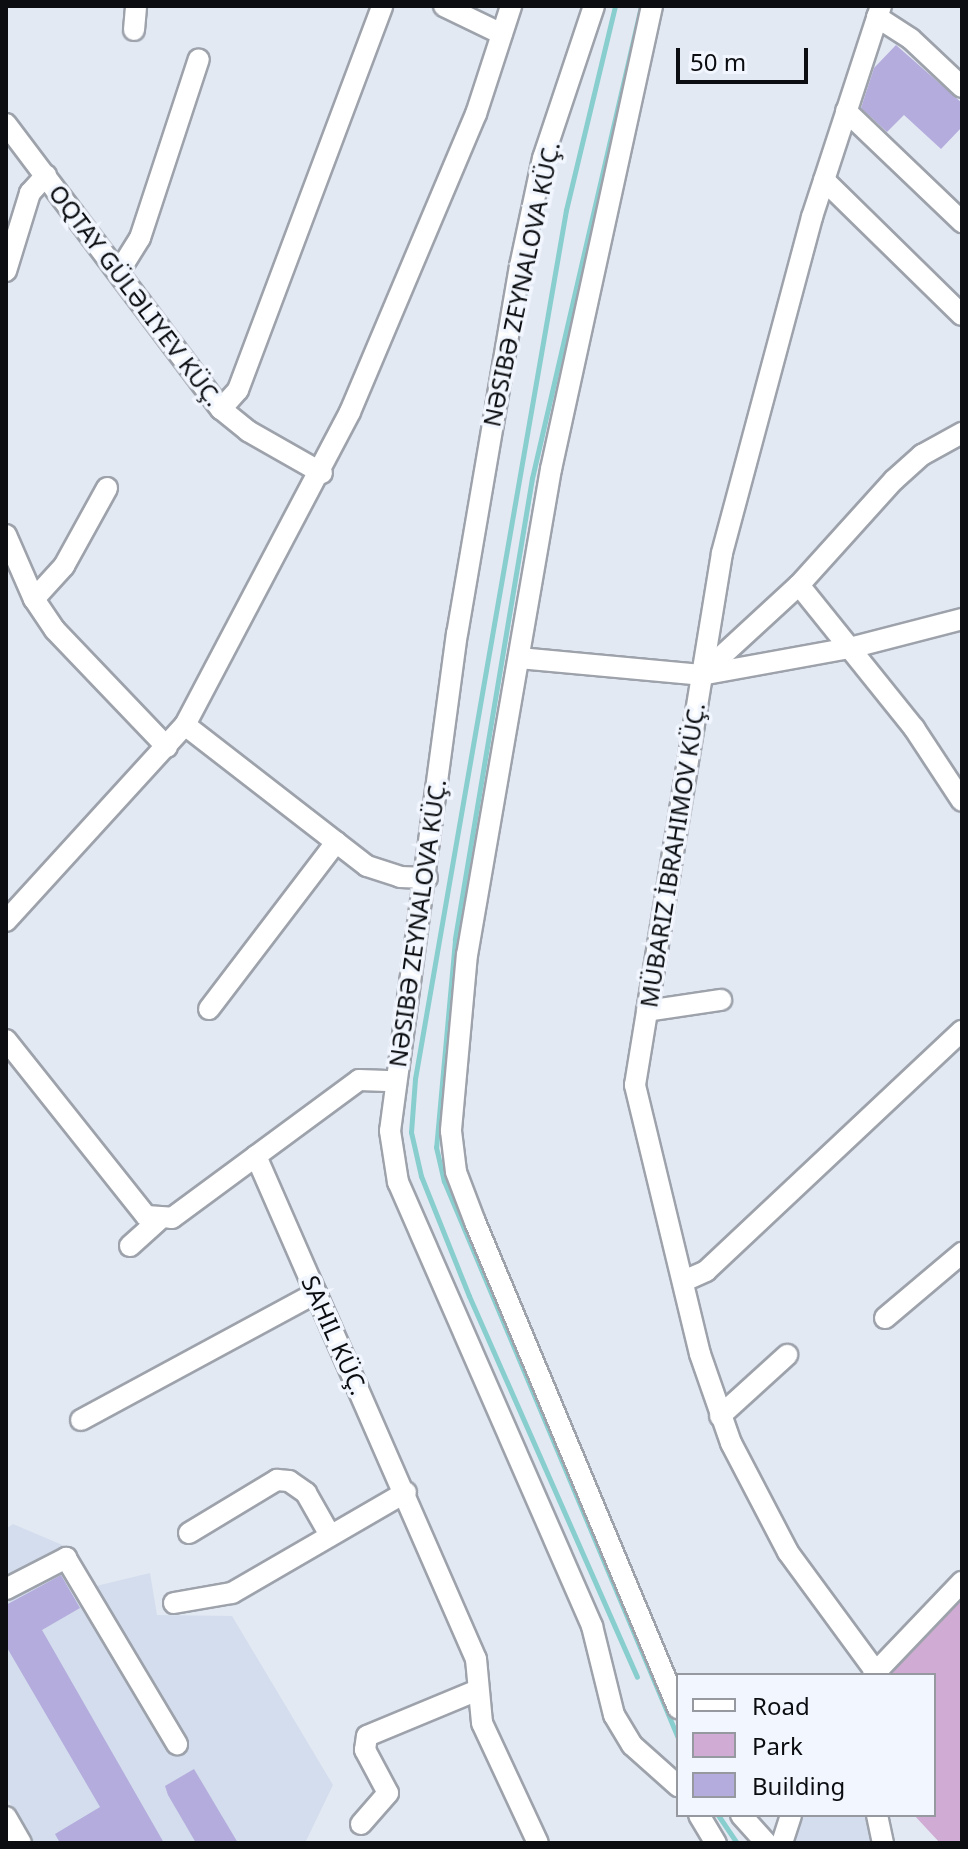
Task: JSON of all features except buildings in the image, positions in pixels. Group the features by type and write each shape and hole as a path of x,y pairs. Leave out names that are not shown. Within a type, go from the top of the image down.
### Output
{"street":[{"path":"134,30 136,6"},
{"path":"221,409 238,390 382,6"},
{"path":"444,6 502,34"},
{"path":"6,921 185,725 322,473 476,114 511,6"},
{"name":"NƏSIBƏ ZEYNALOVA KÜÇ.","path":"594,6 543,158 520,266 457,633 427,878 394,1081 390,1131 398,1182 592,1626 614,1715 632,1745 676,1784"},
{"path":"652,6 574,347 454,1052 451,1131 456,1172 676,1703"},
{"path":"879,12 962,87"},
{"name":"MÜBARIZ İBRAHIMOV KÜÇ.","path":"875,1673 788,1552 720,1416 700,1354 686,1280 638,1114 636,1058 647,1011 722,553 824,180 879,12"},
{"path":"120,270 140,238 199,59"},
{"path":"846,111 962,222"},
{"name":"OQTAY GÜLƏLIYEV KÜÇ.","path":"6,124 120,270 221,409 258,438 322,473"},
{"path":"6,271 30,193 46,175"},
{"path":"824,180 962,315"},
{"path":"701,675 799,585 894,480 922,455 962,433"},
{"path":"34,599 64,566 107,488"},
{"path":"6,535 34,599 55,630 167,747"},
{"path":"799,585 914,728 962,801"},
{"path":"519,658 701,675 850,648 962,619"},
{"path":"185,725 336,842 384,874 427,878"},
{"path":"209,1009 336,842"},
{"path":"647,1011 721,1000"},
{"path":"686,1280 706,1271 962,1031"},
{"path":"6,1040 146,1216 158,1221"},
{"path":"6,1075 22,1061"},
{"path":"130,1246 158,1221 172,1218 359,1080 394,1081"},
{"name":"SAHIL KÜÇ.","path":"256,1156 406,1492 476,1659 482,1723 538,1843"},
{"path":"885,1318 962,1253"},
{"path":"81,1420 316,1293"},
{"path":"720,1416 787,1355"},
{"path":"189,1533 277,1480 289,1481 306,1493 330,1535"},
{"path":"174,1603 232,1593 406,1492"},
{"path":"6,1589 66,1558 177,1744"},
{"path":"875,1673 962,1582"},
{"path":"361,1824 388,1793 365,1750 367,1736 478,1690"},
{"path":"6,1817 21,1843"},
{"path":"700,1817 716,1843"},
{"path":"743,1817 766,1843"},
{"path":"782,1843 790,1817"},
{"path":"877,1817 883,1843"}],"shaded area":[{"path":"13,1524 74,1550 96,1586 150,1573 157,1615 232,1616 333,1785 305,1843 33,1843 6,1796 6,1529"},
{"path":"800,1817 867,1817 874,1843 792,1843"}],"green space":[{"path":"962,1594 962,1843 940,1843 916,1817 936,1817 936,1673 882,1673"}],"waterway":[{"path":"615,6 566,210 415,1079 411,1132 421,1176 469,1296 637,1677"},
{"path":"641,6 532,478 455,940 436,1147 444,1181 676,1733"},
{"path":"719,1817 737,1843"}]}
